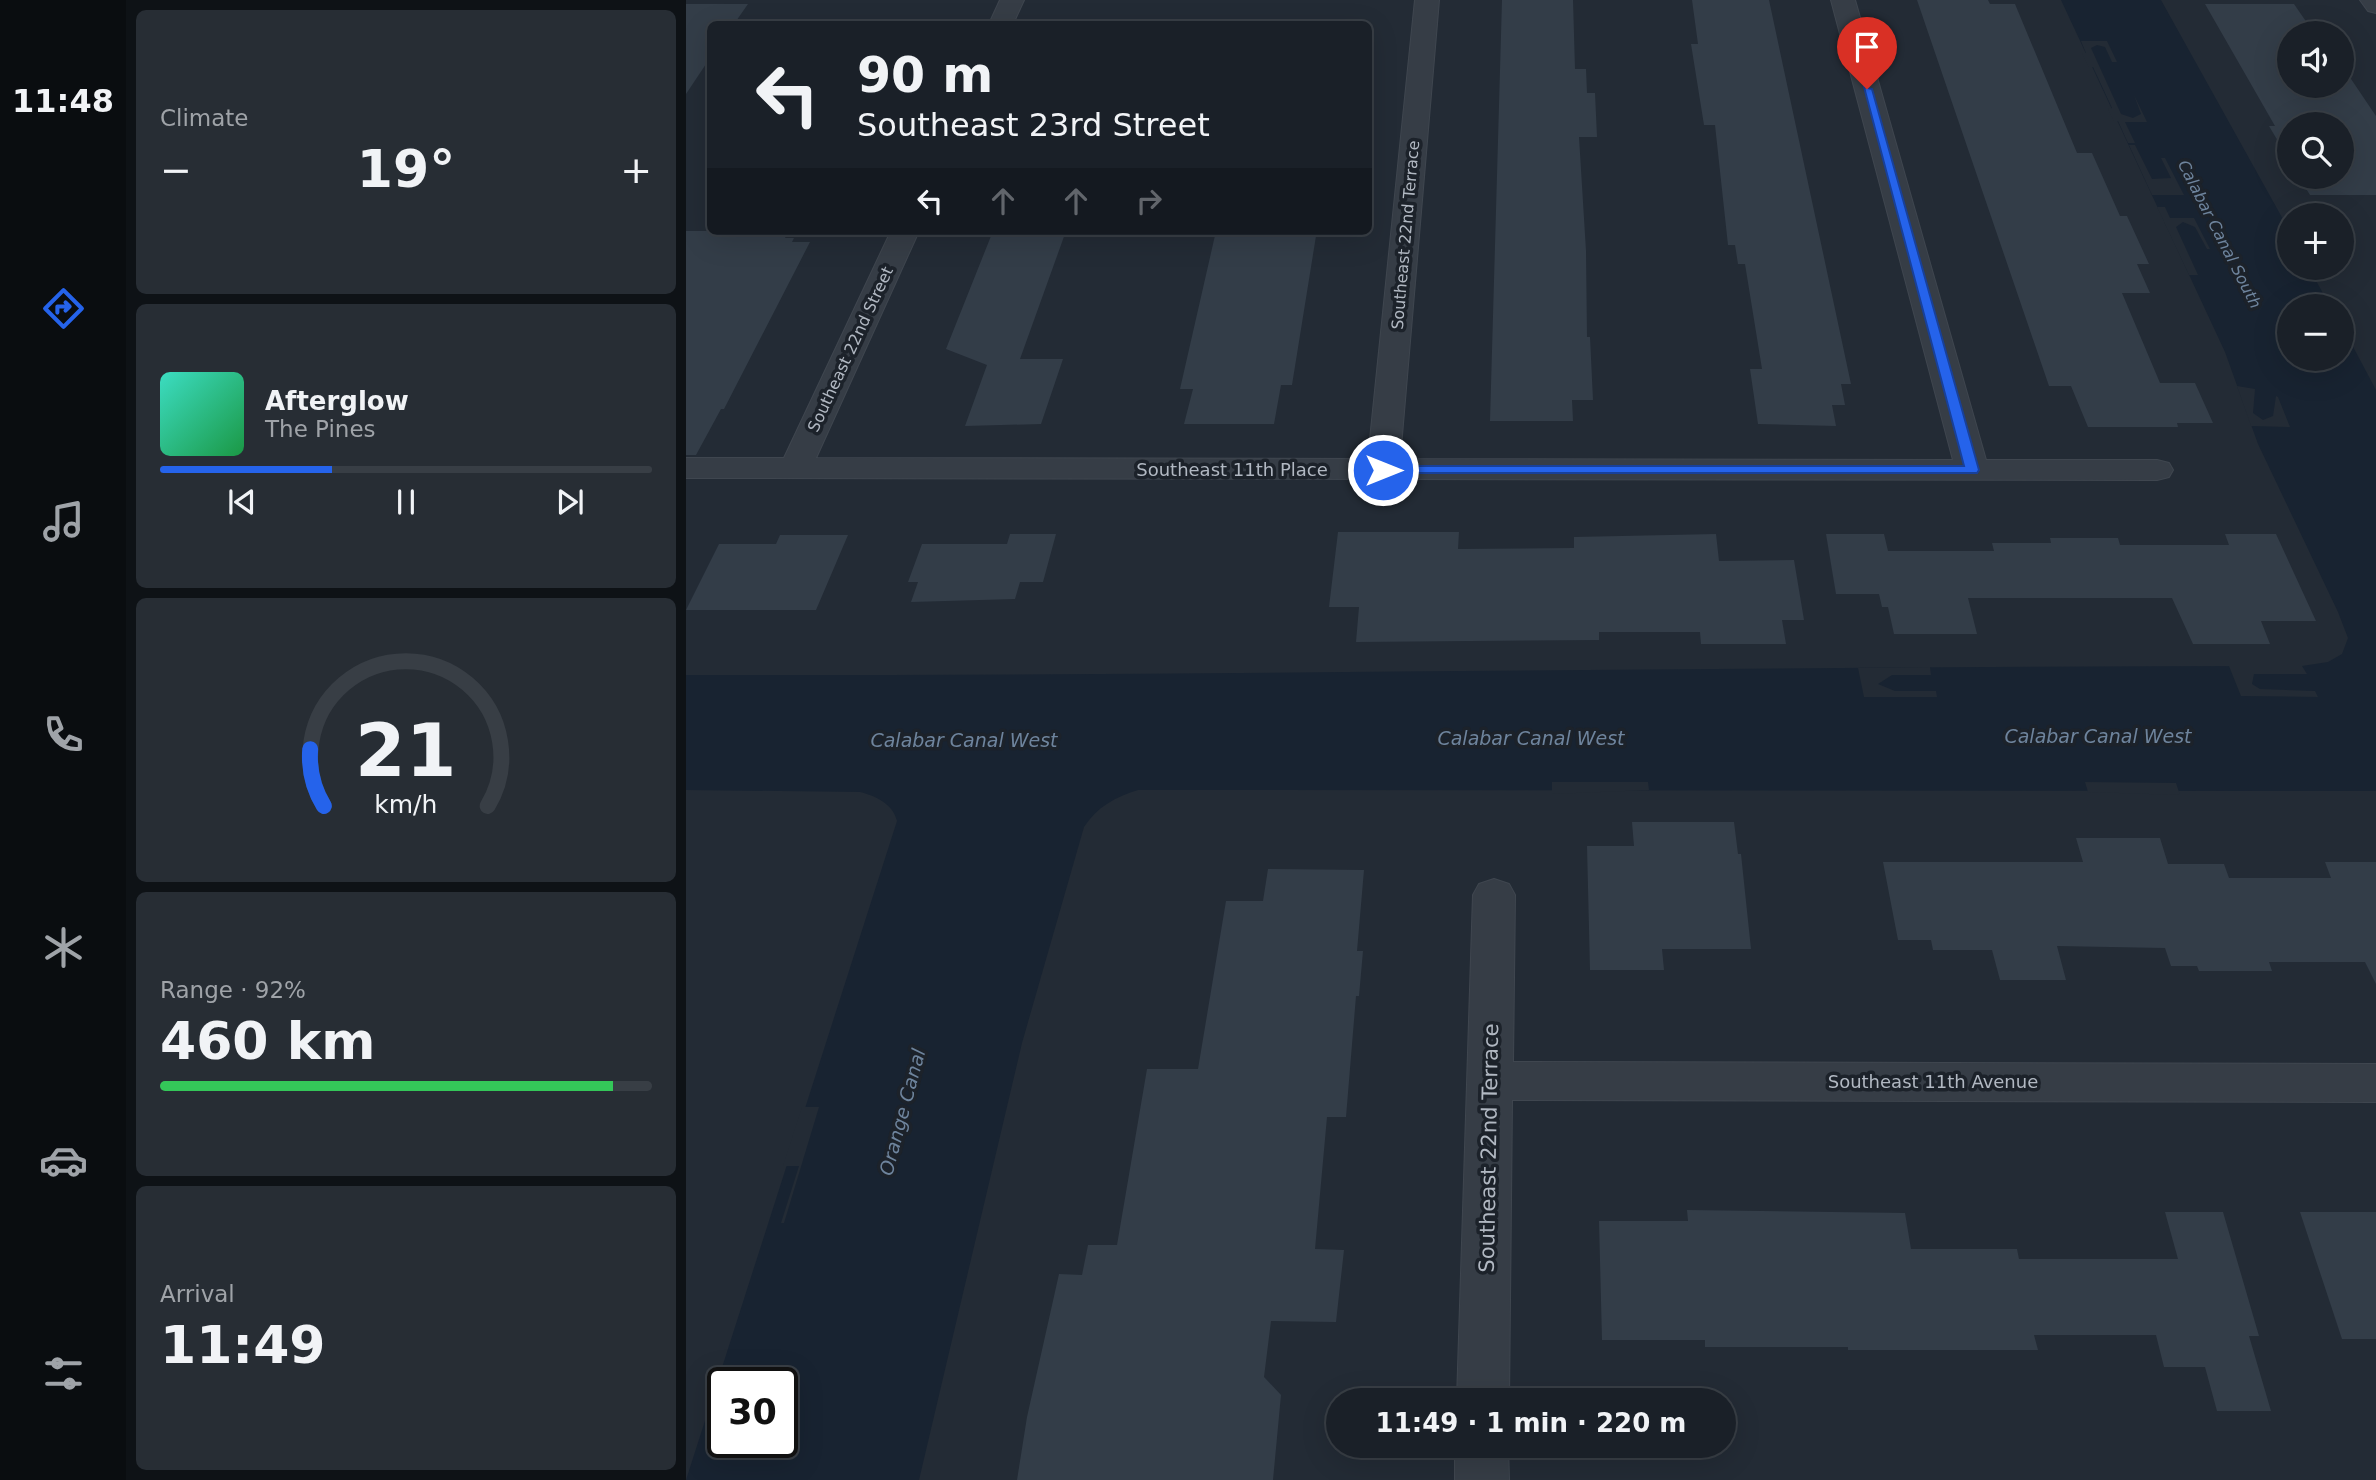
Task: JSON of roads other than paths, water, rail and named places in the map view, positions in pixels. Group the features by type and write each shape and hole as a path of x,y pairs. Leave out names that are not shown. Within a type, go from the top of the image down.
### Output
{"street":[{"path":"1002,21 1012,0"},
{"name":"Southeast 22nd Terrace","path":"1383,470 1427,0"},
{"path":"1843,0 1972,470"},
{"path":"2372,0 2376,6"},
{"name":"Southeast 22nd Street","path":"796,467 903,235"},
{"name":"Southeast 11th Place","path":"686,468 2157,470"},
{"name":"Southeast 22nd Terrace","path":"1483,1388 1494,895"},
{"name":"Southeast 11th Avenue","path":"1490,1081 2376,1083"},
{"path":"1482,1458 1482,1480"}],"water":[{"path":"2061,0 2161,0 2277,208 2277,280 2316,280 2323,294 2277,294 2277,371 2354,371 2354,349 2376,390 2376,791 1138,790 1122,796 1101,808 1084,827 1022,1043 919,1480 686,1480 707,1414 707,1458 798,1458 798,1367 722,1367 897,821 892,810 883,802 860,792 686,790 686,675 2302,666 2328,662 2342,654 2348,638 2258,444 2225,352"}],"water label":[{"name":"Calabar Canal South","path":"2220,234"},
{"name":"Calabar Canal West","path":"2098,736"},
{"name":"Calabar Canal West","path":"1531,738"},
{"name":"Calabar Canal West","path":"964,740"},
{"name":"Orange Canal","path":"902,1112"}]}
